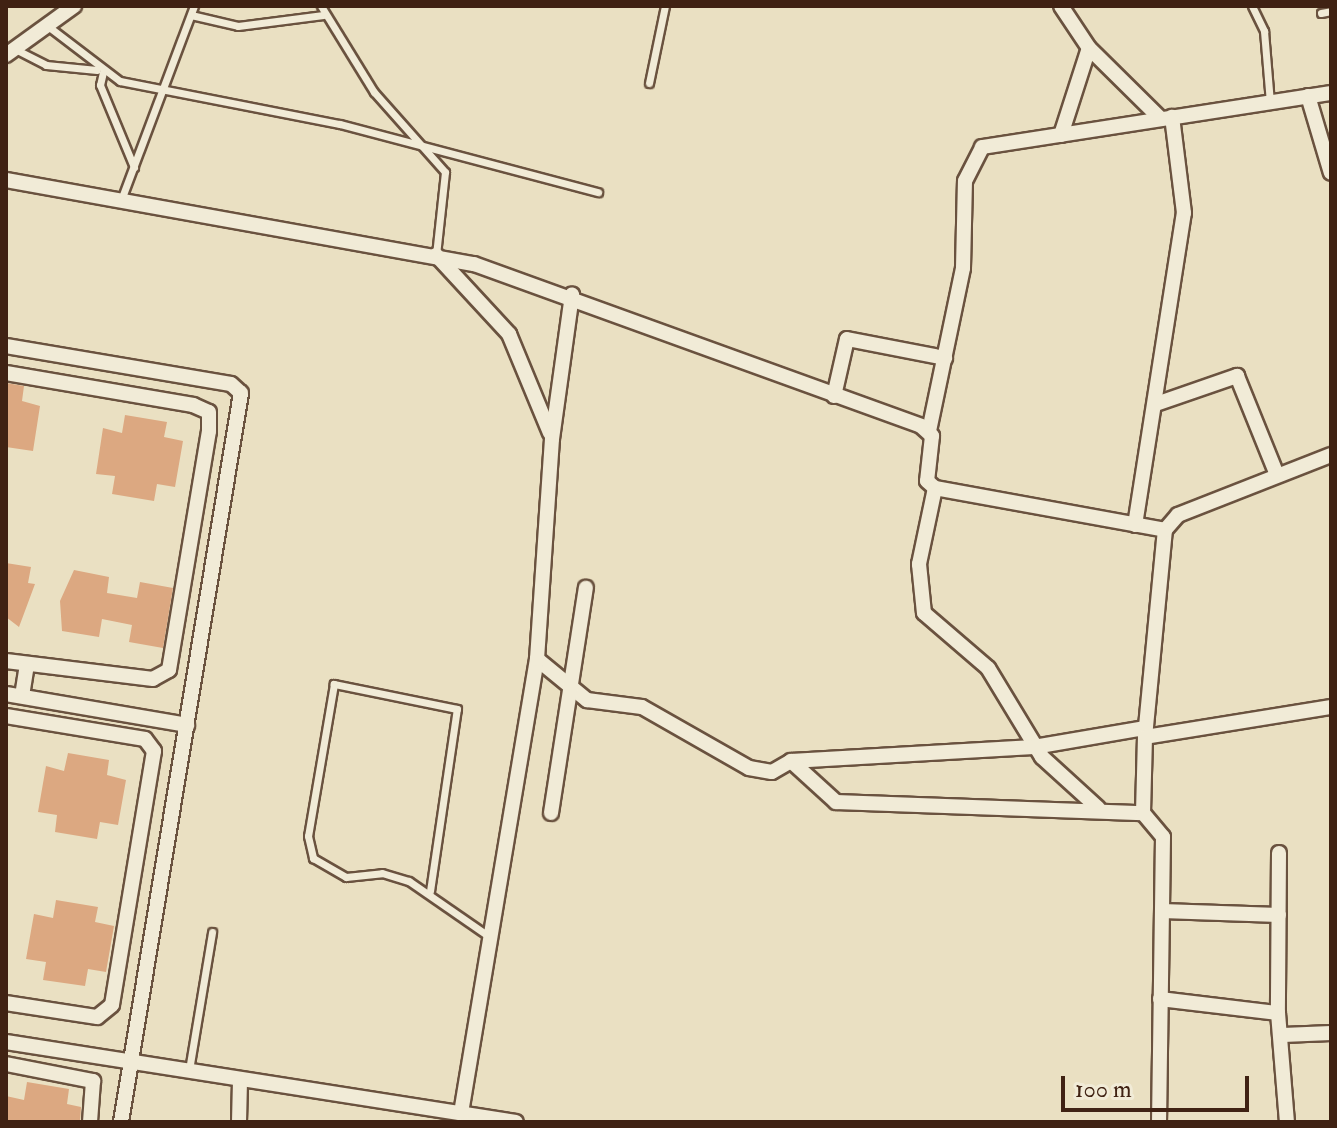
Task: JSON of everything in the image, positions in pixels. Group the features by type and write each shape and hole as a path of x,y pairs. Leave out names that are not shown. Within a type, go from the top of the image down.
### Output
{"street":[{"path":"10,52 49,27 74,6"},
{"path":"1061,6 1089,48 1167,118 1184,213 1135,525"},
{"path":"1061,135 1089,48"},
{"path":"1165,530 935,488 927,481 929,431 945,358 972,164 982,147 1331,93"},
{"path":"1308,96 1331,173"},
{"path":"6,180 436,255 572,294 929,431"},
{"path":"436,255 509,334 532,375 552,439"},
{"path":"461,1117 487,935 537,659 552,439 572,294"},
{"path":"834,396 847,339 945,358"},
{"path":"6,346 231,384 241,393 121,1122"},
{"path":"6,373 209,412 176,662 153,679 6,661"},
{"path":"1156,404 1237,376 1277,475"},
{"path":"1159,1122 1163,837 1143,813 1145,733 1165,530 1178,515 1331,455"},
{"path":"935,488 918,601 988,668 1034,747 1098,808"},
{"path":"551,813 586,588"},
{"path":"537,659 587,700 669,719 749,768 772,772 791,761 1034,747 1331,707"},
{"path":"22,696 27,664"},
{"path":"6,694 187,725"},
{"path":"6,716 145,739 154,751 112,1005 97,1017 6,1003"},
{"path":"791,761 836,802 1098,808 1143,813"},
{"path":"1279,853 1278,1013 1283,1035 1287,1122"},
{"path":"1162,911 1279,915"},
{"path":"1160,999 1278,1013"},
{"path":"1283,1035 1331,1033"},
{"path":"6,1042 461,1117 516,1122"},
{"path":"6,1064 93,1081 90,1122"},
{"path":"239,1122 240,1080"}],"lane":[{"path":"121,200 194,6"},
{"path":"649,83 665,6"},
{"path":"1254,7 1264,31 1270,102"},
{"path":"191,15 238,26 322,10 374,92 445,172 436,255"},
{"path":"1321,13 1331,11"},
{"path":"49,27 101,71"},
{"path":"10,52 46,65 101,71 164,89 598,192"},
{"path":"101,71 100,85 134,168"},
{"path":"430,891 457,709 334,684 309,849 332,873 382,873 430,891 440,907 487,935"},
{"path":"188,1072 212,932"}],"building":[{"path":"6,383 24,386 22,401 40,406 33,451 6,447"},
{"path":"125,415 167,422 164,437 183,441 175,487 157,484 154,501 112,494 115,476 96,474 103,428 122,433"},
{"path":"6,563 31,567 28,583 35,584 19,627 6,617"},
{"path":"74,570 109,577 107,593 137,598 140,582 173,588 163,648 129,642 132,625 102,619 99,637 62,631 60,601"},
{"path":"68,753 109,760 107,775 126,780 118,825 100,822 97,839 55,832 57,815 38,812 46,766 64,771"},
{"path":"56,900 98,907 95,922 114,926 106,972 88,969 85,986 43,980 46,962 26,959 34,914 53,918"},
{"path":"27,1082 69,1089 67,1104 81,1107 80,1122 6,1122 6,1096 24,1100"}]}
